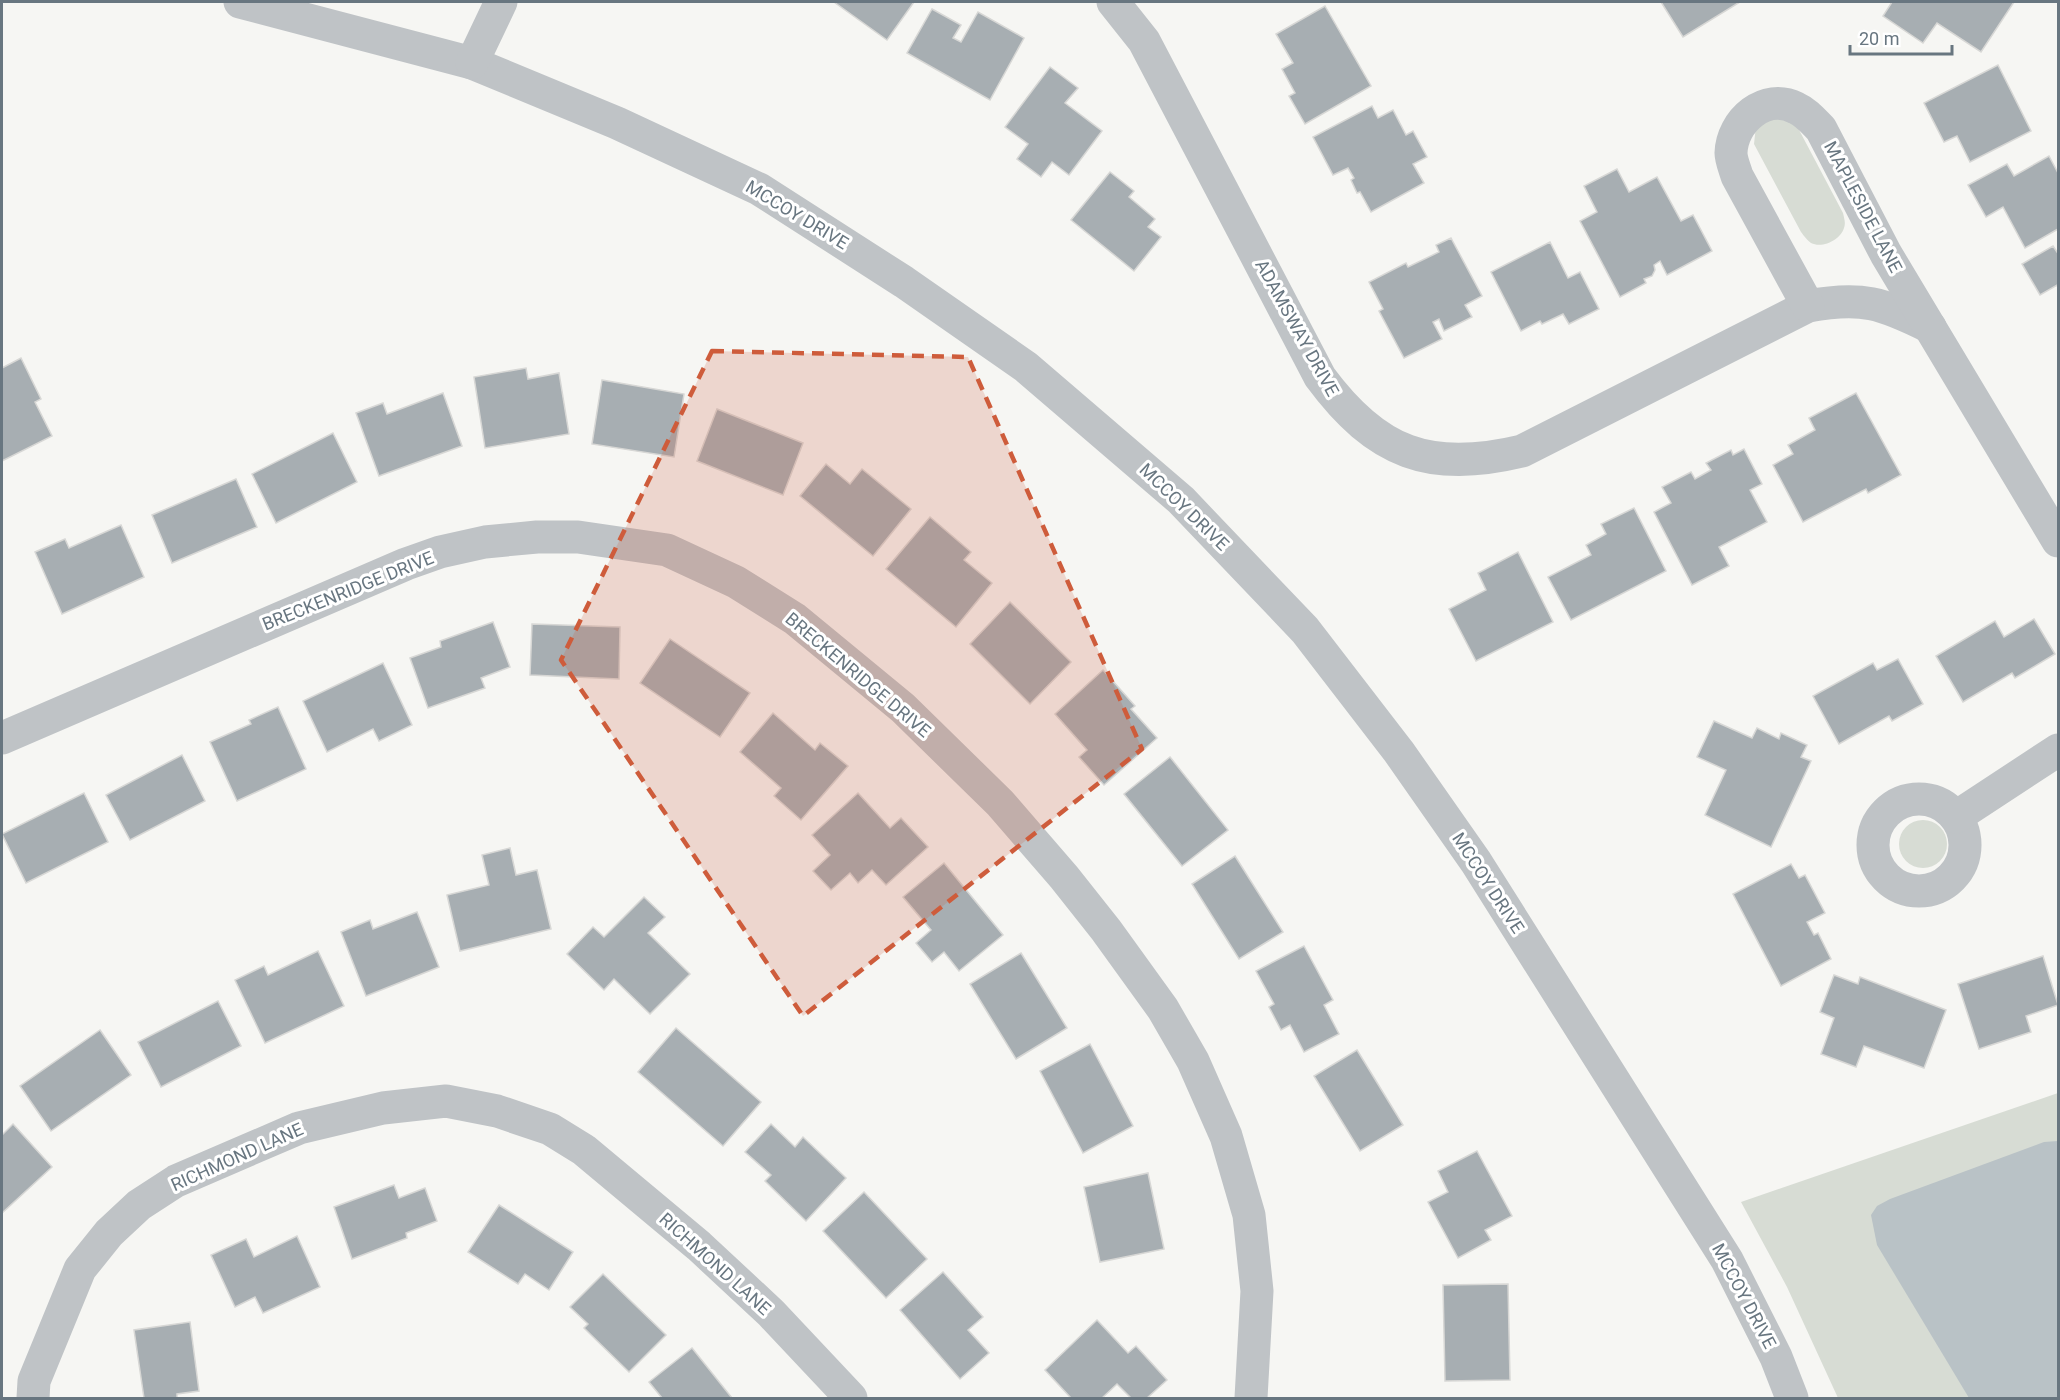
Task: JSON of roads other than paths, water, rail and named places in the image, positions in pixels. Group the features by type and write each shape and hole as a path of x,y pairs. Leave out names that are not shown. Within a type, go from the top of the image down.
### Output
{"street":[{"name":"MCCOY DRIVE","path":"240,2 472,63 617,123 759,189 904,282 1026,367 1181,500 1305,630 1399,752 1476,862 1727,1260 1776,1357 1792,1398"},
{"path":"472,63 501,2"},
{"name":"ADAMSWAY DRIVE","path":"1113,2 1144,41 1320,377 1339,403 1364,428 1393,446 1424,457 1454,460 1492,458 1522,451 1808,306 1836,300 1866,301 1898,311 1930,327"},
{"name":"MAPLESIDE LANE","path":"1808,306 1737,176 1731,155 1734,135 1745,118 1760,107 1776,103 1795,107 1809,116 1821,129 1886,254 2058,541"},
{"name":"BRECKENRIDGE DRIVE","path":"4,731 406,564 441,552 485,542 537,537 578,537 667,550 736,582 795,619 903,708 1000,803 1106,930 1163,1009 1193,1061 1226,1136 1249,1215 1257,1291 1251,1398"},
{"path":"1956,817 2058,750"},
{"name":"RICHMOND LANE","path":"33,1398 34,1381 80,1269 109,1233 139,1205 176,1181 299,1128 383,1108 446,1101 496,1111 550,1130 584,1150 699,1246 739,1283 771,1313 851,1398"}]}
